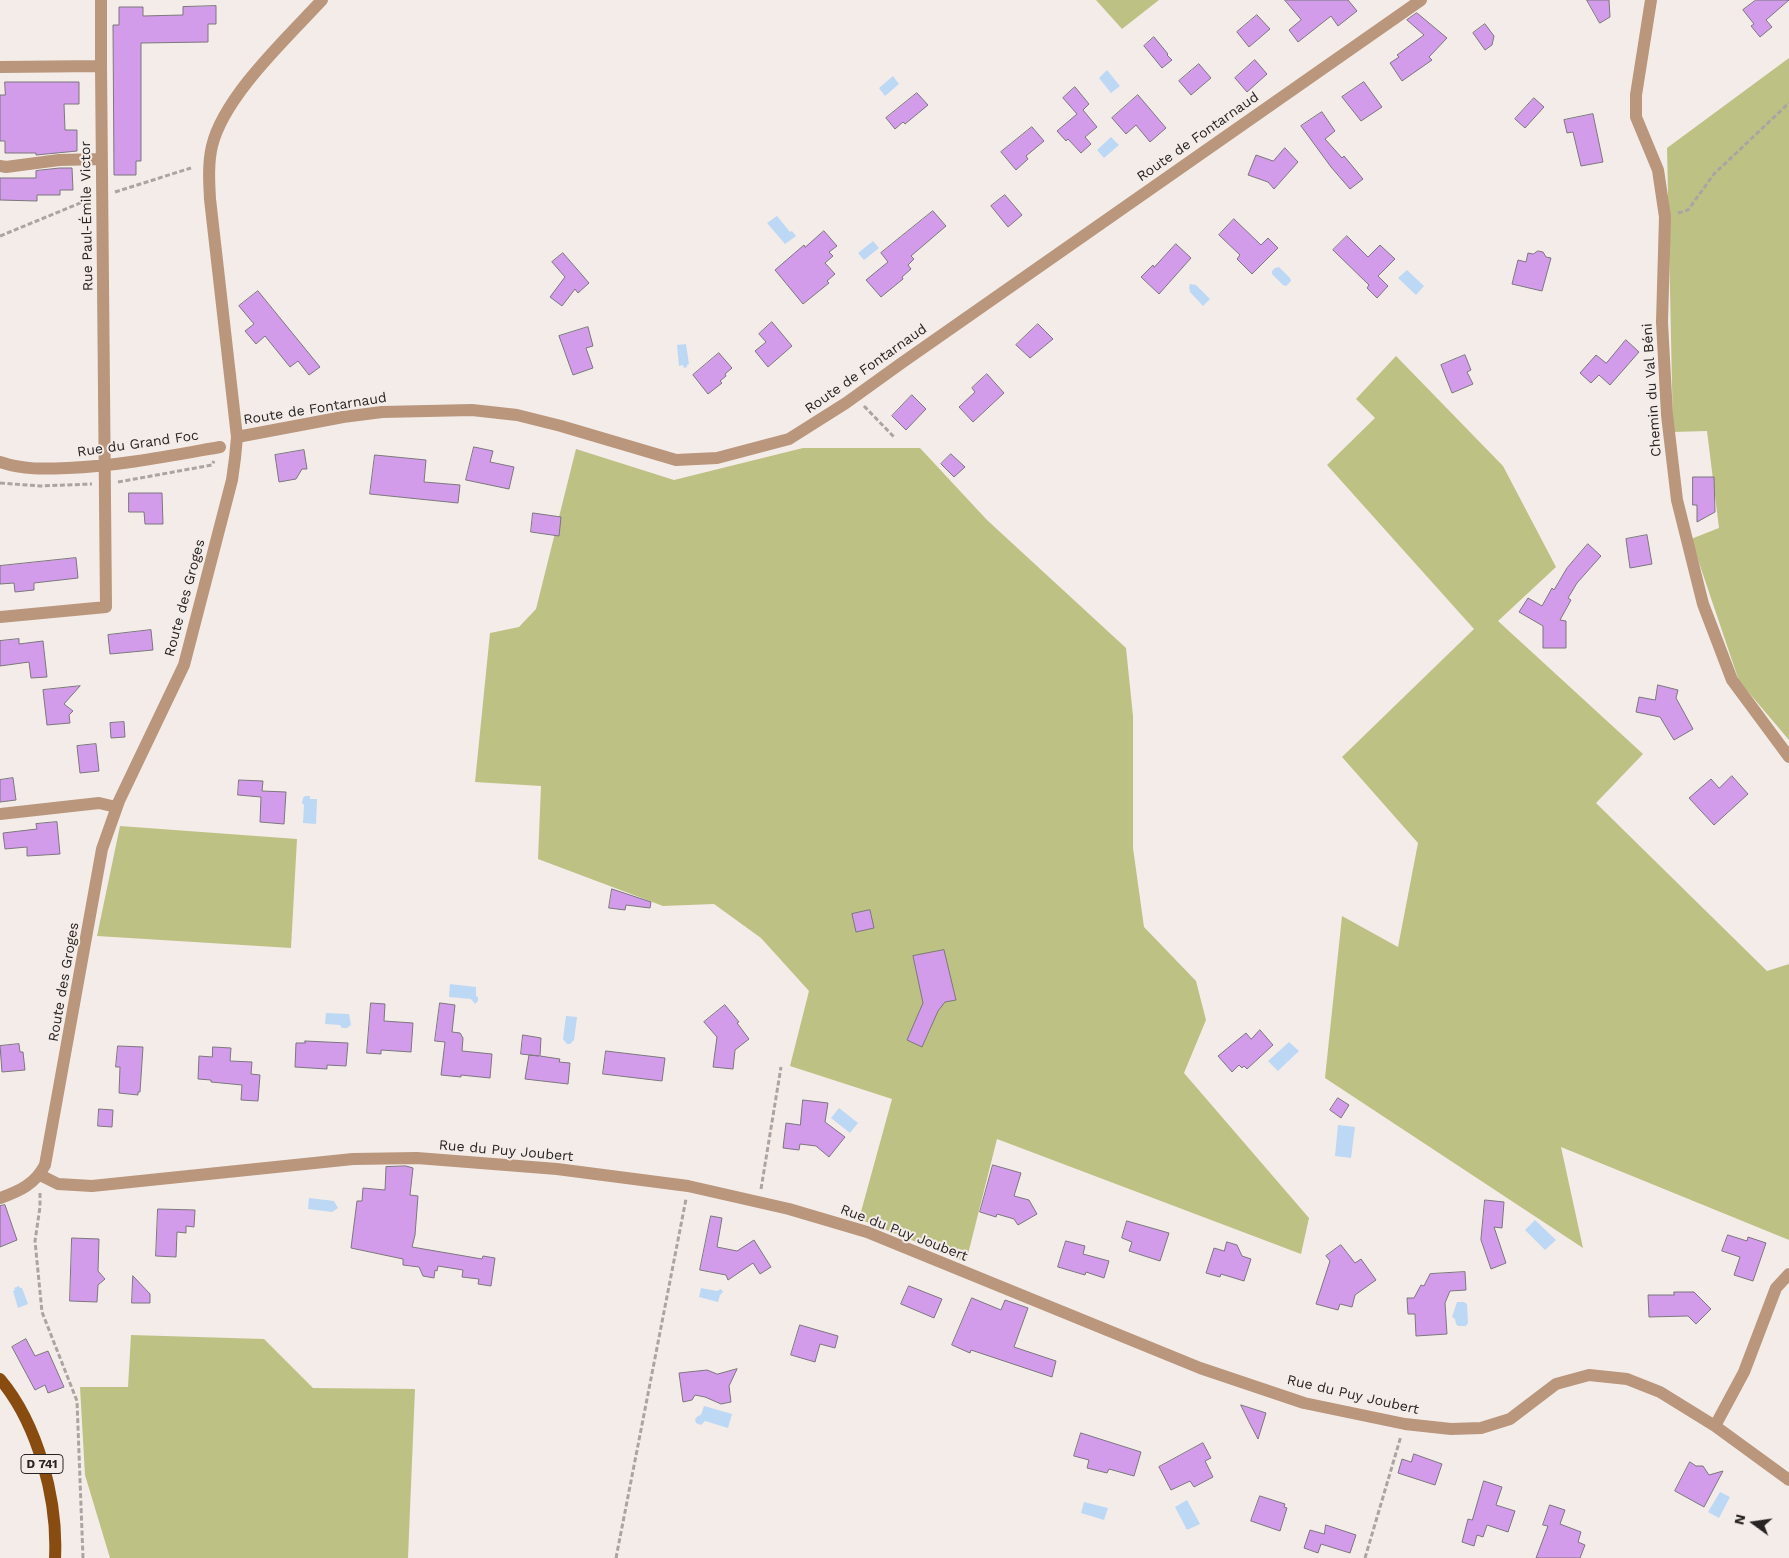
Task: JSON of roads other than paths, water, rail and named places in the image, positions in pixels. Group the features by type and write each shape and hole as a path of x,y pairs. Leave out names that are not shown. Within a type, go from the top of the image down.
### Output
{"main road":[{"name":"D 741","path":"0,1379 21,1409 43,1466 50,1492 56,1558"}],"street":[{"name":"Rue Paul-Émile Victor","path":"0,617 106,607 101,196 101,0"},
{"name":"Route des Groges","path":"40,1175 48,1155 102,849 116,807 184,665 232,480 237,437 210,199 209,172 212,146 219,125 229,106 322,0"},
{"name":"Route de Fontarnaud","path":"237,437 343,417 382,412 472,410 517,415 676,460 717,458 789,439 855,396 1421,0"},
{"name":"Chemin du Val Béni","path":"1651,0 1636,95 1636,117 1658,170 1665,218 1662,322 1667,415 1677,500 1703,604 1732,680 1789,757"},
{"path":"0,67 101,66"},
{"path":"0,166 6,167 59,160 101,160"},
{"name":"Rue du Grand Foc","path":"0,462 13,467 39,470 104,466 220,447"},
{"path":"0,814 99,803 116,807"},
{"name":"Rue du Puy Joubert","path":"40,1175 58,1184 92,1186 354,1159 417,1158 557,1169 688,1186 788,1209 867,1232 1208,1371 1304,1403 1405,1424 1451,1429 1481,1428 1510,1419 1556,1384 1588,1375 1627,1379 1660,1392 1715,1426 1789,1480"},
{"path":"0,1198 18,1192 31,1184 40,1175"},
{"path":"1715,1426 1744,1372 1776,1288 1789,1274"}],"water":[{"path":"1107,70 1120,86 1111,93 1099,78"},
{"path":"893,76 899,84 885,96 879,88"},
{"path":"1111,137 1119,145 1104,158 1097,150"},
{"path":"777,216 790,232 792,231 796,236 785,244 767,223"},
{"path":"873,241 879,248 864,260 858,253"},
{"path":"1279,267 1290,278 1291,281 1286,286 1272,274 1275,268"},
{"path":"1407,270 1424,286 1416,295 1398,278"},
{"path":"1190,284 1196,285 1210,299 1203,306 1190,292"},
{"path":"686,344 689,364 684,368 683,365 679,366 677,345"},
{"path":"305,796 310,796 310,799 317,799 316,824 303,823 304,805 302,803"},
{"path":"450,984 476,987 478,1001 475,1004 471,999 449,997"},
{"path":"326,1013 349,1014 351,1025 347,1028 342,1028 340,1025 325,1024"},
{"path":"566,1016 577,1017 574,1040 570,1044 567,1044 563,1039"},
{"path":"1289,1042 1299,1051 1278,1071 1268,1061"},
{"path":"839,1108 858,1123 850,1133 831,1118"},
{"path":"1338,1125 1355,1127 1351,1158 1335,1156"},
{"path":"309,1198 334,1201 338,1208 332,1212 308,1209"},
{"path":"1535,1220 1556,1240 1545,1250 1525,1230"},
{"path":"19,1286 22,1288 28,1304 18,1308 13,1291 15,1290 14,1288"},
{"path":"701,1288 717,1291 721,1289 723,1292 718,1302 699,1297"},
{"path":"1457,1302 1467,1304 1468,1323 1466,1326 1458,1326 1452,1317"},
{"path":"704,1406 732,1414 728,1428 705,1421 701,1425 696,1423 695,1419 701,1415"},
{"path":"1720,1492 1730,1497 1719,1518 1708,1512"},
{"path":"1187,1500 1200,1524 1187,1530 1175,1507"},
{"path":"1084,1502 1108,1508 1104,1520 1081,1513"}]}
